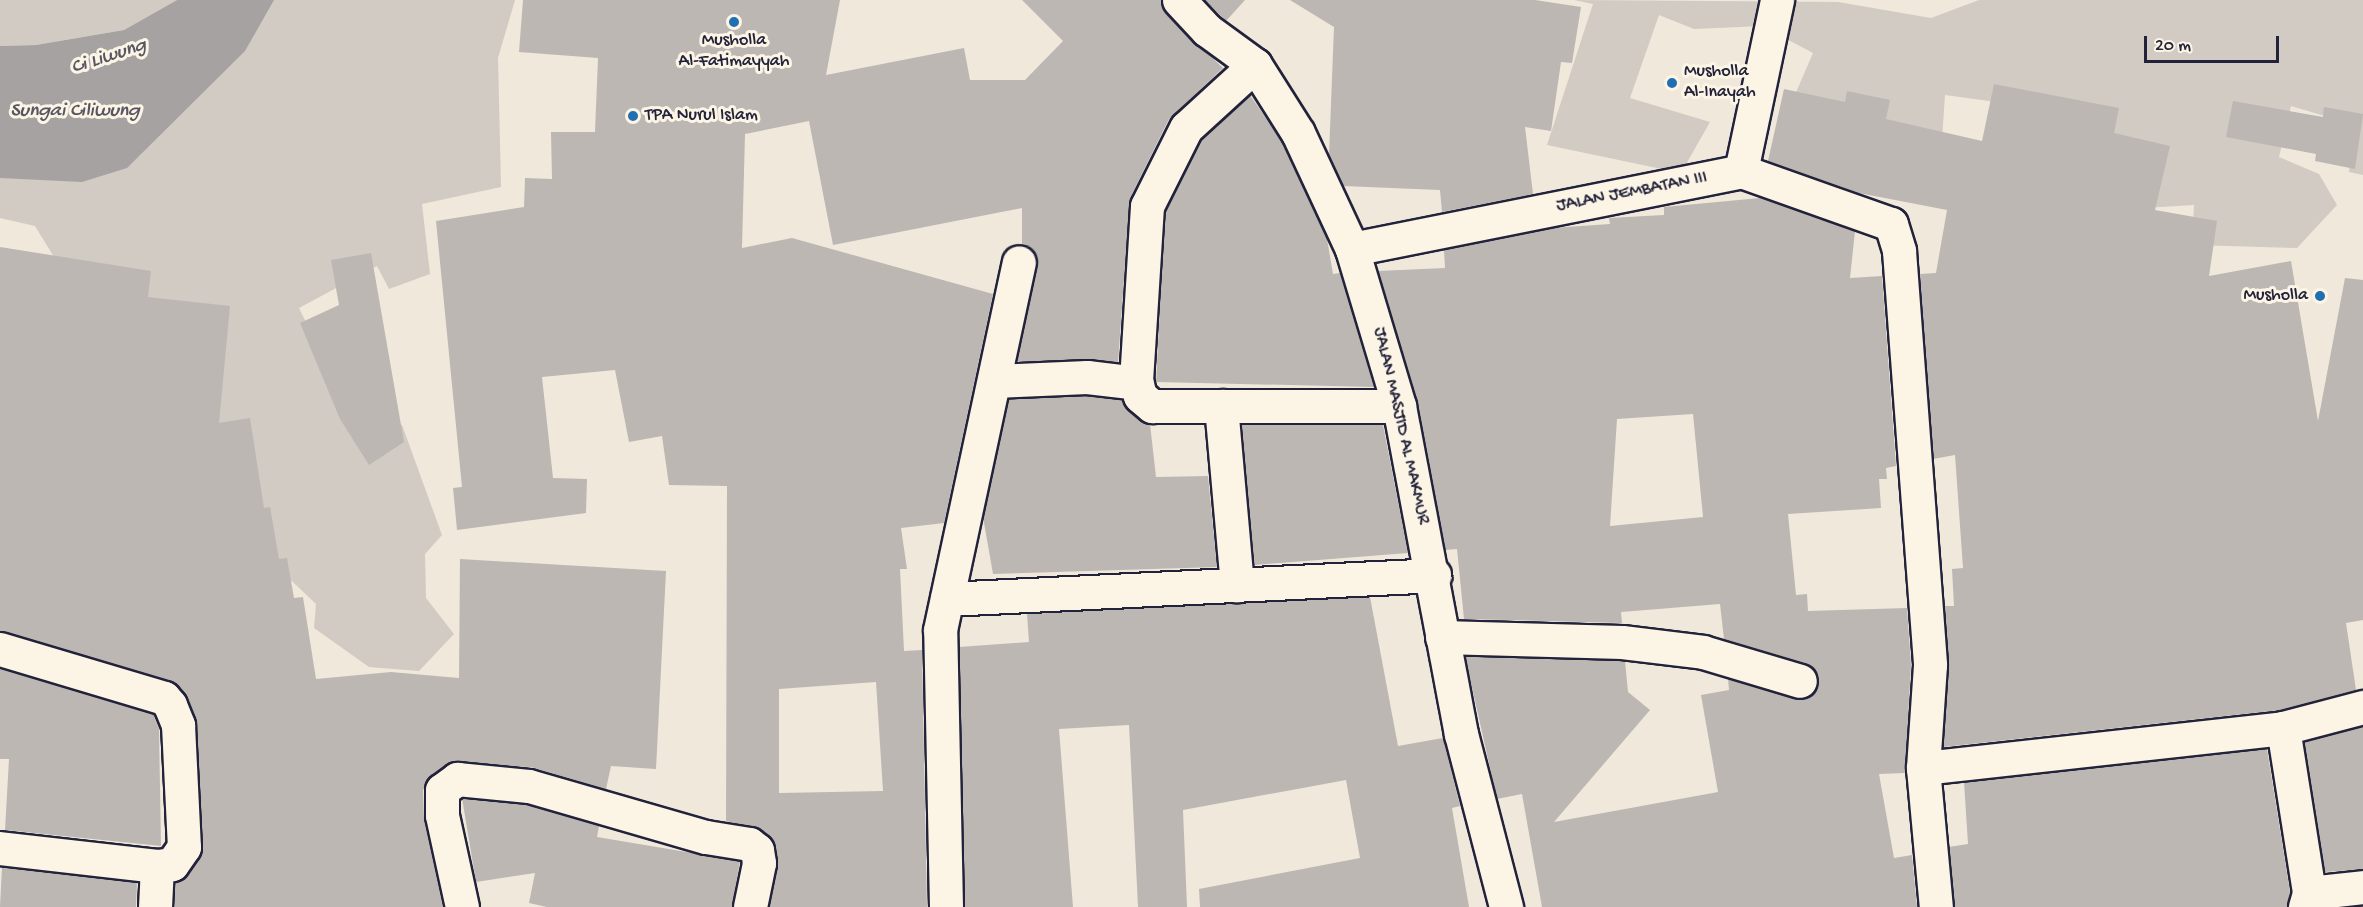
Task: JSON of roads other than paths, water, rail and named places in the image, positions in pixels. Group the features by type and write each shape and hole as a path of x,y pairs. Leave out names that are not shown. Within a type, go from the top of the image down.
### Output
{"street":[{"name":"JALAN MASJID AL MAKMUR","path":"1179,0 1207,30 1255,64 1298,133 1352,249 1399,406 1434,574 1442,636 1506,907"},
{"path":"1774,15 1741,171 1883,218 1895,231 1930,665 1923,768 1936,907"},
{"path":"1255,64 1186,128 1147,206 1137,383 1140,396 1152,406 1399,406"},
{"name":"JALAN JEMBATAN III","path":"1352,249 1741,171"},
{"path":"946,907 940,630 1019,262"},
{"path":"994,381 1087,377 1137,383"},
{"path":"1221,406 1237,585"},
{"path":"946,599 1434,574"},
{"path":"1442,636 1634,643 1703,652 1800,681"},
{"path":"0,649 164,698 170,705 178,725 184,848 172,864 157,866 0,848"},
{"path":"1923,768 2283,728 2363,707"},
{"path":"2283,728 2307,900 2363,887"},
{"path":"462,907 442,816 442,790 457,779 529,786 706,837 749,844 757,850 759,863 750,907"},
{"path":"155,907 157,866"}],"water":[{"name":"Sungai Ciliwung","path":"177,0 274,0 245,51 127,168 82,182 0,178 0,46 36,45 124,30"}],"place":[{"name":"Musholla Al-Fatimayyah","path":"734,22"},
{"name":"Musholla Al-Inayah","path":"1672,83"},
{"name":"TPA Nurul Islam","path":"633,116"},
{"name":"Musholla","path":"2320,296"}],"water label":[{"name":"Ci Liwung","path":"109,57"}]}
